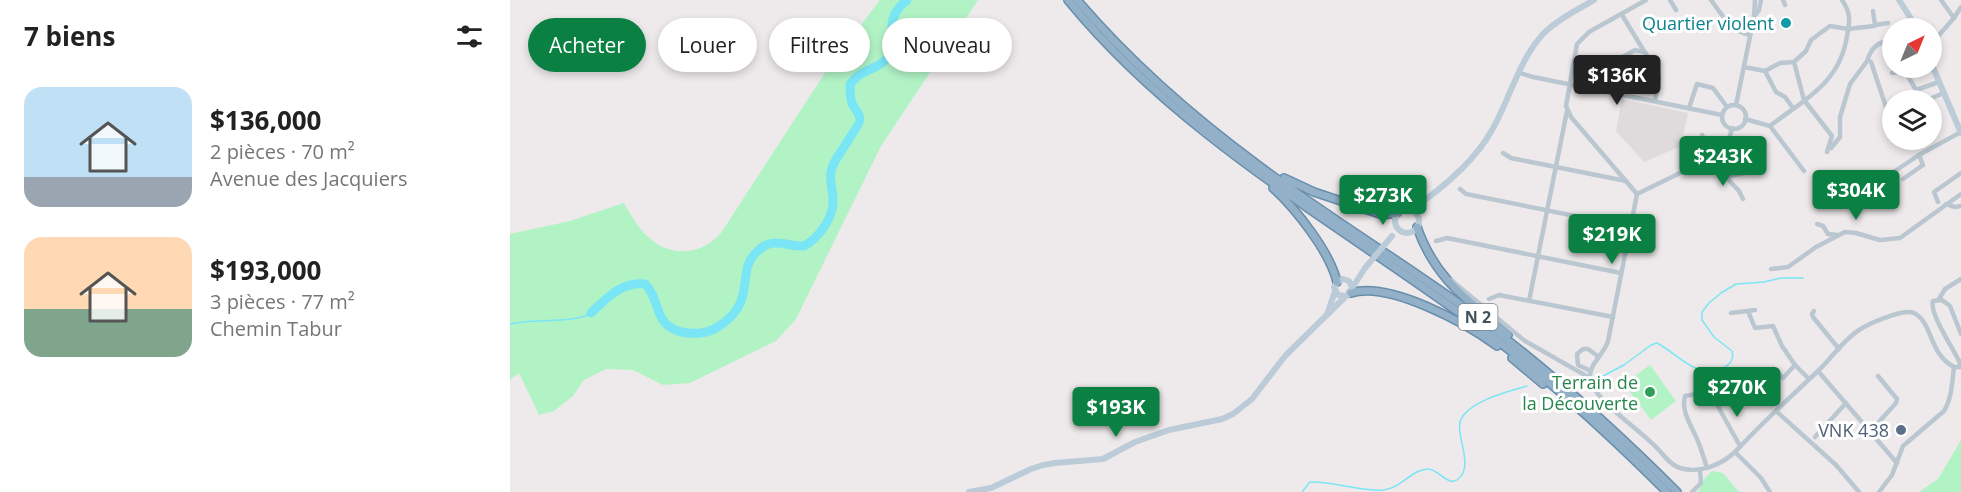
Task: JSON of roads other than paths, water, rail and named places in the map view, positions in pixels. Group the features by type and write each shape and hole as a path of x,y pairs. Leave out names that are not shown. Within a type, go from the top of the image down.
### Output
{"highway":[{"name":"N 2","path":"1068,0 1105,41 1162,96 1258,170 1478,326 1546,380 1667,492"},
{"name":"N 2","path":"1077,0 1111,37 1168,92 1258,170 1426,280 1538,364 1612,429 1677,492"},
{"path":"1258,170 1275,172 1300,187 1383,215 1397,213"},
{"path":"1258,170 1299,216 1331,266 1337,282"},
{"path":"1417,227 1432,262 1453,286 1538,364"},
{"path":"1349,292 1359,290 1393,296 1430,308 1474,330 1505,352 1640,465"}],"main road":[{"path":"1413,211 1453,176 1482,145 1495,125 1533,47 1544,33 1594,0"},
{"path":"1899,0 1911,18"},
{"path":"1937,78 1961,132"},
{"path":"1404,209 1413,211 1418,219 1417,227 1411,232 1398,229 1395,220 1397,213 1404,209"},
{"path":"969,492 991,488 1055,462 1103,459 1135,442 1169,430 1222,419 1233,414 1252,399 1285,356 1349,292 1359,275 1398,229"},
{"path":"1326,315 1337,282 1359,275"},
{"path":"1345,279 1351,283 1349,292"},
{"path":"1335,291 1338,295 1349,292"}],"street":[{"path":"1529,301 1567,111 1575,50 1580,40 1588,32 1646,0"},
{"path":"1670,0 1676,10"},
{"path":"1711,0 1732,29 1750,34"},
{"path":"1736,105 1754,16 1755,0"},
{"path":"1754,16 1759,10 1761,0"},
{"path":"1770,126 1828,81 1837,70 1843,58 1850,13 1842,0"},
{"path":"1941,0 1954,18"},
{"path":"1942,32 1961,7"},
{"path":"1873,11 1875,25"},
{"path":"1622,15 1659,77 1655,101"},
{"path":"1744,67 1765,71 1780,63 1794,62 1806,51 1811,40 1828,27 1848,29 1882,24"},
{"path":"1794,62 1804,100 1832,136 1827,152 1840,137 1840,117 1850,84 1876,45 1882,43"},
{"path":"1600,91 1604,72 1610,64 1635,50 1645,52"},
{"path":"1867,61 1870,60 1882,95"},
{"path":"1765,71 1776,92 1793,108"},
{"path":"1520,72 1600,91 1722,115"},
{"path":"1909,78 1916,90 1939,82"},
{"path":"1689,108 1697,84 1713,88 1727,107"},
{"path":"1736,105 1742,109 1745,119 1742,125 1732,128 1725,125 1722,115 1727,107 1736,105"},
{"path":"1567,111 1637,194"},
{"path":"1745,119 1770,126 1804,171"},
{"path":"1637,194 1721,153 1726,147 1732,128"},
{"path":"1886,177 1919,155 1961,132"},
{"path":"1702,135 1713,167 1717,173 1726,177 1743,199"},
{"path":"1503,153 1512,158 1626,181"},
{"path":"1713,167 1758,155"},
{"path":"1903,179 1923,165 1919,155"},
{"path":"1726,177 1744,173"},
{"path":"1938,202 1934,192 1961,173"},
{"path":"1460,189 1466,194 1630,228"},
{"path":"1590,378 1591,371 1606,346 1637,194"},
{"path":"1771,269 1788,267 1838,235 1852,232 1880,240 1900,238 1961,194"},
{"path":"1946,204 1961,206"},
{"path":"1817,224 1823,225 1828,234 1838,235"},
{"path":"1436,241 1447,237 1622,273"},
{"path":"1432,262 1525,341 1590,378 1599,395 1644,434 1673,465 1700,470 1722,462 1735,452 1859,330 1904,311 1909,311 1919,317 1927,328 1938,354 1954,367 1960,367 1932,305 1933,301 1939,299 1945,290 1961,279"},
{"path":"1489,299 1499,295 1613,317"},
{"path":"1939,299 1950,306 1961,334"},
{"path":"1731,313 1755,310"},
{"path":"1748,311 1755,328 1772,325 1774,327 1782,346 1795,365 1809,379"},
{"path":"1814,311 1813,317 1839,349"},
{"path":"1591,371 1578,364 1577,354 1583,349 1588,349 1599,357"},
{"path":"1774,369 1783,378 1795,365"},
{"path":"1879,492 1888,481 1903,446 1947,406 1951,394 1954,367"},
{"path":"1818,371 1897,463"},
{"path":"1869,433 1897,399 1878,376"},
{"path":"1704,389 1696,394 1685,396 1684,401 1688,422 1697,438 1707,468"},
{"path":"1715,401 1740,446"},
{"path":"1815,436 1846,403"},
{"path":"1776,411 1836,465 1859,492"},
{"path":"1735,452 1761,478 1770,492"},
{"path":"1694,491 1701,483 1700,470"}],"waterway":[{"path":"591,313 609,296 622,288 645,284 662,318 670,327 689,333 708,332 721,325 735,312 744,293 748,265 760,249 765,245 776,243 804,246 815,238 828,220 833,207 832,168 860,120 851,101 850,85 858,76 880,65 888,57 893,44 894,16 907,0"},
{"path":"1603,376 1657,343 1698,369 1716,371 1725,367 1732,360 1732,351 1714,337 1702,320 1702,312 1709,303 1736,284 1781,278 1803,278"},
{"path":"510,324 575,319 591,313"},
{"path":"1302,492 1310,482 1374,490 1390,489 1417,472 1428,469 1450,481 1457,480 1462,474 1465,460 1459,428 1464,415 1489,398 1527,386"}],"place":[{"name":"Quartier violent","path":"1786,23"},
{"name":"Terrain de la Découverte","path":"1650,392"},
{"name":"VNK 438","path":"1901,430"}]}
